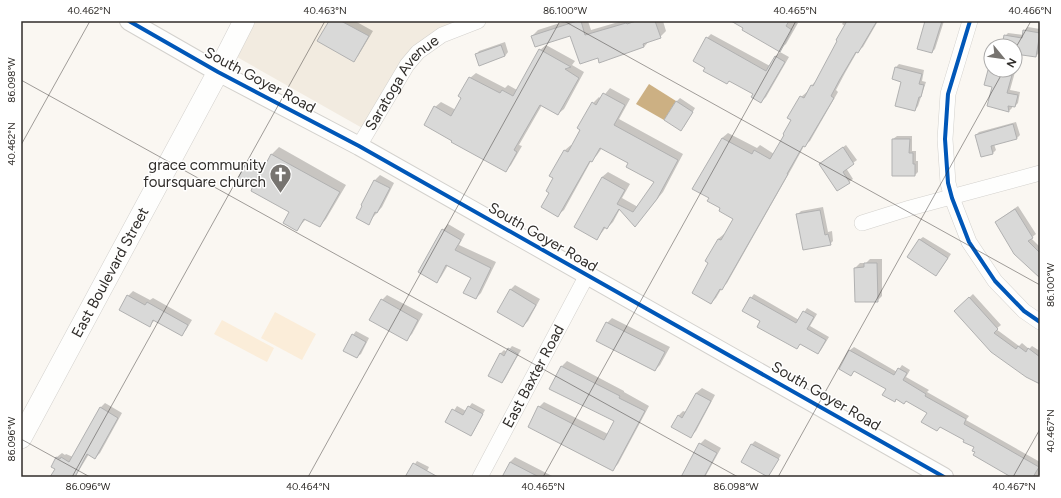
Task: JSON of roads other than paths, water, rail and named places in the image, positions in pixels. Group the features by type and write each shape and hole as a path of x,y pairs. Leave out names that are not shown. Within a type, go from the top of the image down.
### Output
{"main road":[{"name":"East Boulevard Street","path":"21,438 244,21"}],"street":[{"name":"South Goyer Road","path":"130,21 218,72 359,146 944,477"},
{"name":"Saratoga Avenue","path":"359,146 407,65 418,52 442,35 478,21"},
{"path":"970,21 948,94 945,139 948,183 952,198 969,242 995,281 1024,311 1040,322"},
{"path":"862,223 910,208 952,198 1040,173"},
{"name":"East Baxter Road","path":"480,477 587,275"}],"place":[{"name":"grace community foursquare church","path":"281,194"}]}
